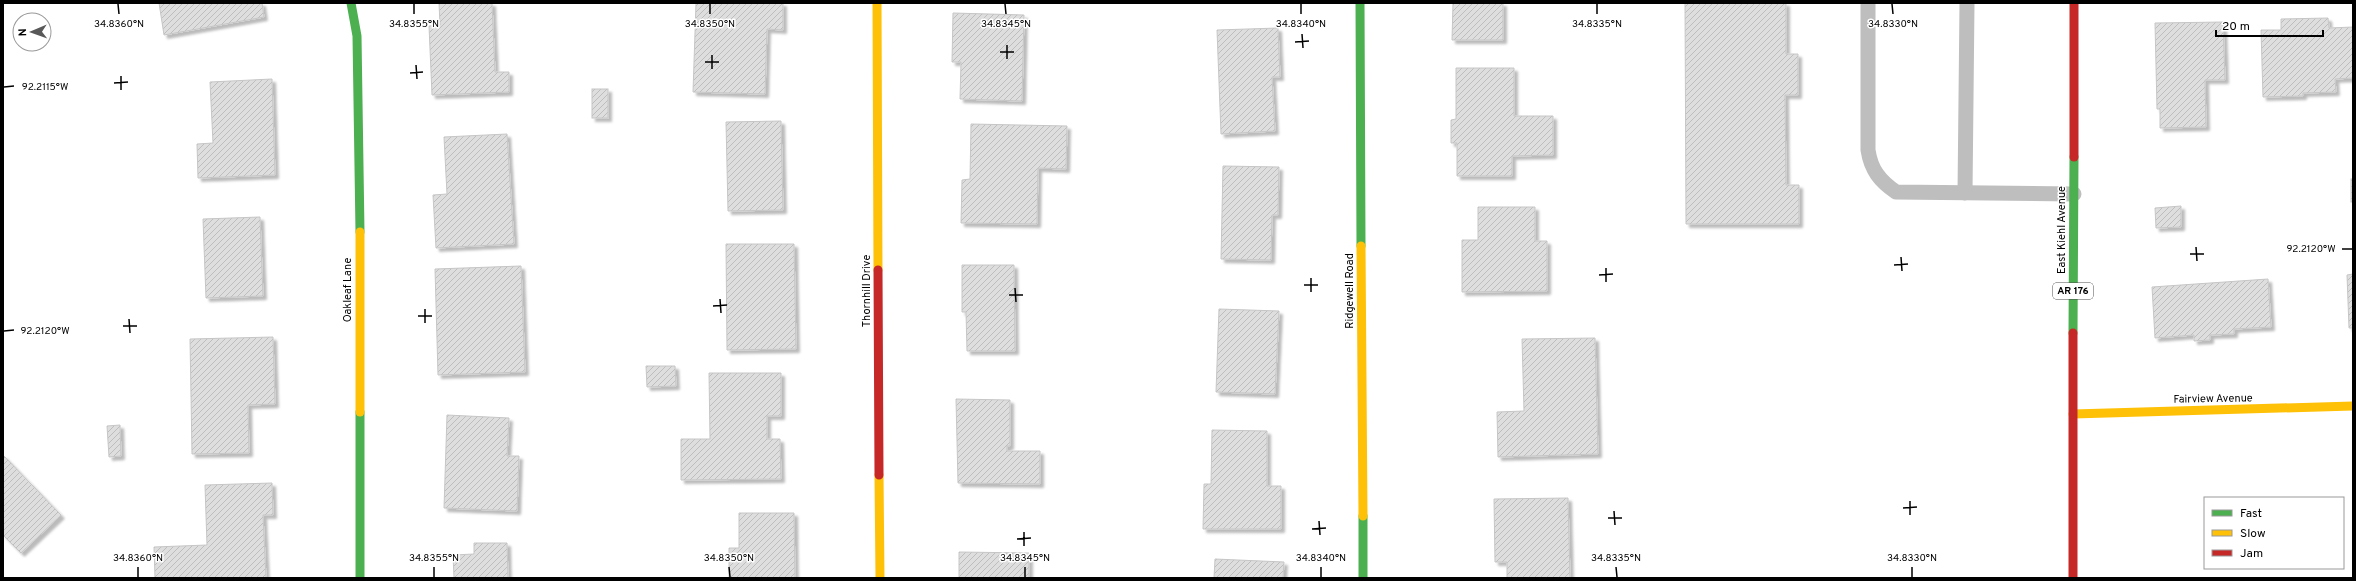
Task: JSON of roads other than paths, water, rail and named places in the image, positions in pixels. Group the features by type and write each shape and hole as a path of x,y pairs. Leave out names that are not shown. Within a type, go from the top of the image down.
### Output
{"street":[{"name":"Oakleaf Lane","path":"351,3 357,36 360,212 360,578"},
{"name":"Thornhill Drive","path":"878,3 880,578"},
{"name":"Ridgewell Road","path":"1360,3 1363,578"},
{"name":"East Kiehl Avenue","path":"2073,578 2074,3"},
{"name":"Fairview Avenue","path":"2073,414 2353,406"}],"lane":[{"path":"1868,3 1870,162 1885,184 1896,192 2074,194"},
{"path":"1965,193 1968,3"}]}
